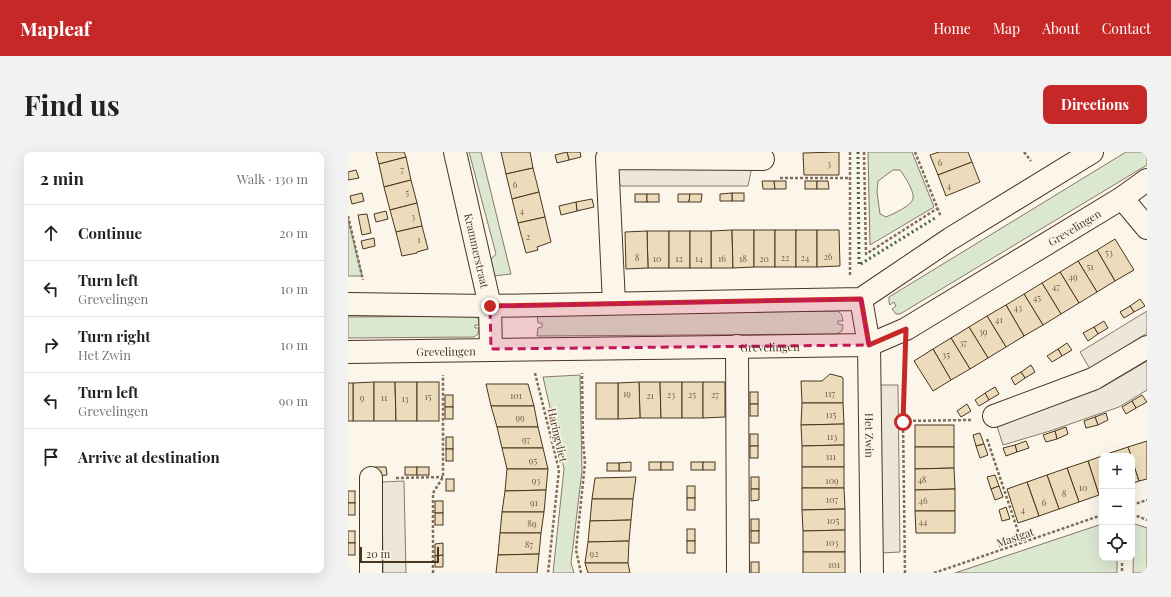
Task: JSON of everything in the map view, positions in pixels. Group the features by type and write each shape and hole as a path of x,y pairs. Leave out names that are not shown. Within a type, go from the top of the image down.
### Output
{"street":[{"name":"Krammerstraat","path":"454,152 490,306 491,349"},
{"path":"358,304 490,306 856,299 950,239 1092,152"},
{"path":"614,303 607,158 763,159"},
{"name":"Grevelingen","path":"348,352 869,345 906,329 1122,198 1147,180"},
{"path":"1122,198 1147,228"},
{"name":"Het Zwin","path":"856,299 869,345 872,573"},
{"path":"737,346 738,573"},
{"path":"985,418 1093,379 1147,347"},
{"path":"371,478 371,573"}],"path":[{"path":"850,152 856,299"},
{"path":"864,152 866,254 938,208"},
{"path":"915,152 950,239"},
{"path":"763,159 763,178 850,178"},
{"path":"348,216 358,304"},
{"path":"905,573 903,422 906,329"},
{"name":"Haringvliet","path":"581,573 576,550 585,463 583,441 582,348"},
{"name":"Haringvliet","path":"530,349 559,470 548,573"},
{"path":"433,573 433,493 443,477 444,350"},
{"path":"903,422 985,418"},
{"path":"987,437 1022,543"},
{"path":"1135,504 1147,500"},
{"path":"1135,515 1147,520"},
{"name":"Mastgat","path":"934,573 1099,516"},
{"path":"1122,561 1122,573"}],"highlighted area":[{"path":"861,299 869,345 491,349 490,306"}],"green space":[{"path":"469,152 481,152 511,274 493,276 489,261 496,254"},
{"path":"868,152 912,152 934,207 870,245","holes":["893,170 900,170 911,188 913,199 912,202 905,207 886,217 880,214 877,192 878,181"]},
{"path":"1126,152 1147,152 1147,165 900,314 896,314 892,309 896,306 894,302 890,305 889,297"},
{"path":"348,219 362,276 348,276"},
{"path":"837,311 841,314 843,321 838,321 838,324 843,325 842,331 837,334 537,336 538,328 542,327 542,323 538,323 537,314"},
{"path":"474,316 479,319 479,325 475,325 475,328 479,328 478,334 474,337 348,338 348,317"},
{"path":"580,375 582,471 571,563 574,573 553,573 564,469 543,377"},
{"path":"1135,524 1147,528 1147,573 1133,573 1133,561 1135,561"},
{"path":"1099,525 1099,561 1117,561 1117,573 955,573"}],"shaded area":[{"path":"603,152 755,152 748,186 621,186"},
{"path":"1147,311 1147,333 1090,369 1080,352"},
{"path":"1147,361 1147,390 1119,407 1050,431 1003,445 997,426 1103,387"},
{"path":"880,385 898,385 900,552 881,553"},
{"path":"404,481 406,573 383,573 382,482"}],"building":[{"path":"376,152 404,152 406,157 379,164"},
{"path":"501,152 530,152 533,168 506,174"},
{"path":"567,152 580,152 581,157 569,160"},
{"path":"567,152 569,160 557,163 555,155"},
{"path":"839,152 839,175 804,175 803,153"},
{"path":"939,152 968,152 972,162 938,175 930,155"},
{"path":"406,157 411,180 384,187 379,164"},
{"path":"972,162 980,182 946,196 938,175"},
{"path":"533,168 539,192 512,199 506,174"},
{"path":"356,170 359,178 348,180 348,172"},
{"path":"411,180 417,203 390,210 384,187"},
{"path":"762,181 774,181 775,189 763,189"},
{"path":"774,181 786,181 786,189 775,189"},
{"path":"805,181 817,181 817,189 805,189"},
{"path":"817,181 828,181 829,189 817,189"},
{"path":"539,192 545,217 518,223 512,199"},
{"path":"362,193 364,201 352,204 350,196"},
{"path":"732,193 744,193 744,201 732,201"},
{"path":"732,193 732,201 720,201 720,194"},
{"path":"635,194 647,194 647,202 635,202"},
{"path":"647,194 659,194 659,202 647,202"},
{"path":"678,194 690,194 689,202 678,202"},
{"path":"690,194 702,194 701,202 689,202"},
{"path":"592,199 594,207 577,211 576,202"},
{"path":"576,202 577,211 561,215 559,206"},
{"path":"417,203 422,226 396,232 390,210"},
{"path":"386,211 388,219 376,222 374,214"},
{"path":"367,214 371,233 362,235 358,215"},
{"path":"545,217 551,242 537,247 538,250 526,253 518,223"},
{"path":"422,226 428,249 402,256 396,232"},
{"path":"732,230 733,268 711,268 711,231"},
{"path":"732,230 754,230 754,267 733,268"},
{"path":"754,230 775,230 775,267 754,267"},
{"path":"775,230 796,230 796,267 775,267"},
{"path":"796,230 817,230 817,267 796,267"},
{"path":"817,230 839,230 840,266 817,267"},
{"path":"647,231 669,231 669,268 648,268"},
{"path":"647,231 648,268 626,269 625,232"},
{"path":"669,231 690,231 690,268 669,268"},
{"path":"690,231 711,231 711,268 690,268"},
{"path":"374,238 375,246 363,249 361,241"},
{"path":"1115,239 1134,270 1115,281 1097,250"},
{"path":"1097,250 1115,281 1097,292 1078,261"},
{"path":"1078,261 1097,292 1079,303 1060,272"},
{"path":"1060,272 1079,303 1061,314 1042,283"},
{"path":"1042,283 1061,314 1043,325 1024,294"},
{"path":"1024,294 1043,325 1024,336 1006,305"},
{"path":"1140,299 1145,306 1134,312 1130,306"},
{"path":"1006,305 1024,336 1006,347 987,316"},
{"path":"1130,306 1134,312 1124,318 1120,312"},
{"path":"987,316 1006,347 988,358 969,327"},
{"path":"1104,321 1108,328 1098,334 1094,327"},
{"path":"969,327 988,358 970,369 951,338"},
{"path":"1094,327 1098,334 1088,341 1083,333"},
{"path":"951,338 970,369 951,380 933,349"},
{"path":"1067,343 1072,350 1062,356 1058,349"},
{"path":"933,349 951,380 933,391 914,361"},
{"path":"1058,349 1062,356 1052,362 1047,356"},
{"path":"1031,365 1035,372 1025,378 1021,372"},
{"path":"1021,372 1025,378 1015,385 1011,378"},
{"path":"830,374 842,377 843,379 843,403 802,403 801,381 822,381"},
{"path":"374,382 374,421 353,421 353,383"},
{"path":"374,382 395,382 396,421 374,421"},
{"path":"395,382 417,382 417,421 396,421"},
{"path":"417,382 439,382 439,421 417,421"},
{"path":"639,382 660,382 661,418 640,418"},
{"path":"639,382 640,418 618,419 618,383"},
{"path":"660,382 682,382 682,418 661,418"},
{"path":"682,382 703,382 703,418 682,418"},
{"path":"703,382 725,382 725,417 703,418"},
{"path":"348,383 353,383 353,421 348,421"},
{"path":"596,383 618,383 618,419 596,419"},
{"path":"486,384 528,384 534,406 491,406"},
{"path":"995,387 999,394 989,400 985,393"},
{"path":"750,392 758,392 758,404 750,404"},
{"path":"985,393 989,400 979,406 975,400"},
{"path":"445,395 453,395 453,407 445,407"},
{"path":"1142,395 1147,402 1136,408 1132,401"},
{"path":"1132,401 1136,408 1126,414 1122,407"},
{"path":"802,403 843,403 844,424 801,425"},
{"path":"750,404 758,404 758,416 750,416"},
{"path":"967,404 971,411 961,417 957,411"},
{"path":"491,406 534,406 538,427 497,427"},
{"path":"445,407 453,407 453,419 445,419"},
{"path":"1106,413 1108,420 1098,425 1095,417"},
{"path":"1095,417 1098,425 1086,428 1084,421"},
{"path":"844,424 844,445 802,446 801,425"},
{"path":"915,425 954,425 954,447 915,447"},
{"path":"497,427 538,427 543,448 502,448"},
{"path":"1066,427 1068,434 1057,439 1055,431"},
{"path":"1055,431 1057,439 1046,442 1043,435"},
{"path":"980,433 984,444 976,446 973,435"},
{"path":"750,434 758,434 758,446 750,446"},
{"path":"446,437 453,437 453,449 446,449"},
{"path":"1026,441 1029,448 1017,452 1015,445"},
{"path":"1147,441 1147,479 1139,481 1135,469 1135,453 1130,453 1128,447"},
{"path":"984,444 988,455 980,458 976,446"},
{"path":"844,445 844,467 802,467 802,446"},
{"path":"1015,445 1017,452 1006,456 1003,448"},
{"path":"750,446 758,446 758,458 750,458"},
{"path":"915,447 954,447 954,468 915,469"},
{"path":"1128,447 1130,453 1110,453"},
{"path":"502,448 543,448 548,469 507,469"},
{"path":"446,449 453,449 453,461 446,461"},
{"path":"1099,457 1099,495 1088,461"},
{"path":"1088,461 1099,495 1079,502 1067,468"},
{"path":"631,462 631,471 619,471 619,463"},
{"path":"649,462 661,462 661,470 649,470"},
{"path":"661,462 673,462 673,470 661,470"},
{"path":"691,462 703,462 703,470 691,470"},
{"path":"703,462 715,462 715,470 703,470"},
{"path":"607,463 619,463 619,471 607,471"},
{"path":"375,467 386,467 387,475 375,476"},
{"path":"405,467 417,467 417,475 405,475"},
{"path":"417,467 429,467 429,475 417,475"},
{"path":"802,467 844,467 844,488 802,488"},
{"path":"954,468 955,489 915,490 915,469"},
{"path":"1067,468 1079,502 1059,509 1047,475"},
{"path":"507,469 548,469 546,490 505,491"},
{"path":"1135,469 1139,481 1135,483"},
{"path":"995,475 999,486 991,489 987,477"},
{"path":"1047,475 1059,509 1039,516 1027,482"},
{"path":"636,477 633,499 592,499 595,478"},
{"path":"751,477 759,477 759,489 751,489"},
{"path":"446,479 454,479 454,491 446,491"},
{"path":"1027,482 1039,516 1018,523 1007,489"},
{"path":"687,486 695,486 695,498 687,498"},
{"path":"999,486 1003,497 995,500 991,489"},
{"path":"802,488 844,488 845,509 802,510"},
{"path":"751,489 759,489 759,500 751,501"},
{"path":"955,489 955,511 915,511 915,490"},
{"path":"546,490 544,512 502,512 505,491"},
{"path":"348,491 355,491 355,503 348,503"},
{"path":"687,498 695,498 695,510 687,510"},
{"path":"592,499 633,499 631,520 590,521"},
{"path":"435,501 443,501 443,513 435,513"},
{"path":"348,503 355,503 355,515 348,515"},
{"path":"1006,507 1010,519 1002,521 999,510"},
{"path":"845,509 845,530 803,531 802,510"},
{"path":"915,511 955,511 955,533 916,533"},
{"path":"502,512 544,512 541,533 500,533"},
{"path":"435,513 443,513 443,525 435,525"},
{"path":"751,519 759,519 759,531 751,531"},
{"path":"631,520 629,541 588,542 590,521"},
{"path":"687,529 695,529 695,541 687,541"},
{"path":"845,530 845,552 803,552 803,531"},
{"path":"348,531 355,531 355,543 348,543"},
{"path":"751,531 759,531 759,543 751,543"},
{"path":"500,533 541,533 539,554 498,555"},
{"path":"629,541 628,563 585,563 588,542"},
{"path":"687,541 695,541 695,553 687,553"},
{"path":"348,543 355,543 355,555 348,555"},
{"path":"443,543 443,555 435,556 435,544"},
{"path":"803,552 845,552 845,573 803,573"},
{"path":"539,554 537,573 496,573 498,555"},
{"path":"443,555 443,567 435,567 435,556"},
{"path":"751,562 759,562 759,573 751,573"},
{"path":"585,563 628,563 630,573 588,573"}],"hedge":[{"path":"858,152 859,265 935,218"}],"route":[{"path":"490,306 861,299 869,345 906,329 903,422"}]}
